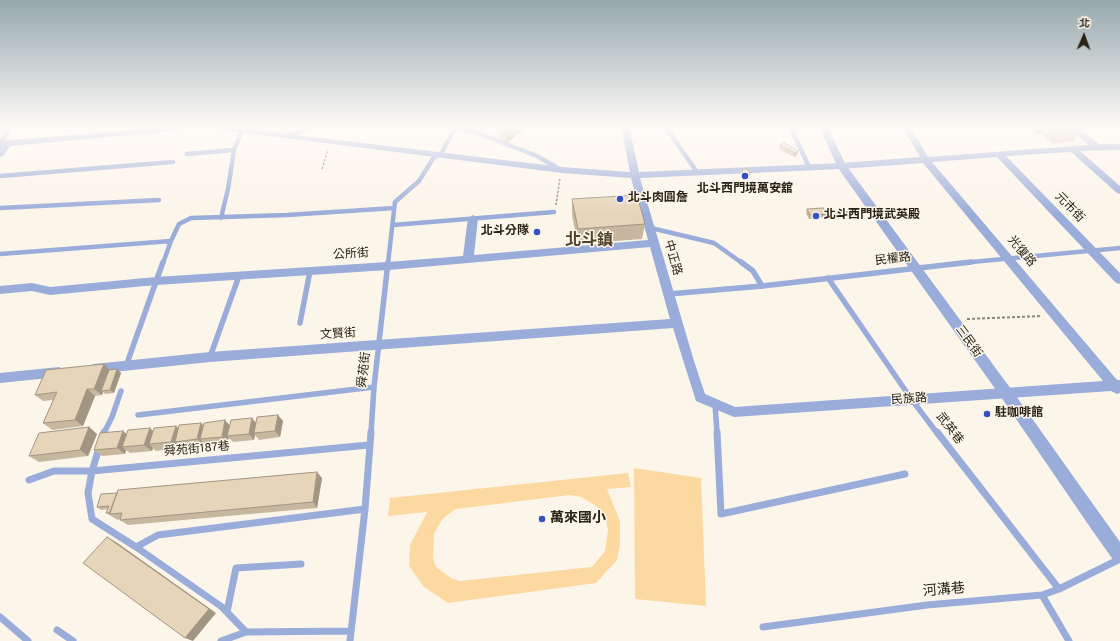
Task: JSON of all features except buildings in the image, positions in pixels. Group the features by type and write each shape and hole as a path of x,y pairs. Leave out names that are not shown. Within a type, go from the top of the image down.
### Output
{"street":[{"path":"455,156 562,170 635,175 841,166 976,156"},
{"name":"中正路","path":"631,156 654,243 688,361 700,396"},
{"name":"三民街","path":"836,156 841,166 1006,393 1093,519 1120,555"},
{"name":"光復路","path":"924,156 1118,388"},
{"name":"元市街","path":"1001,156 1120,280"},
{"path":"1080,156 1120,191"},
{"path":"468,259 473,218"},
{"name":"公所街","path":"0,290 32,287 50,291 156,281 388,266 654,243"},
{"name":"文賢街","path":"86,370 210,357 379,346 677,323"},
{"path":"0,378 71,371"},
{"name":"民族路","path":"700,396 734,412 1006,393 1118,388"}],"lane":[{"path":"221,218 228,190 233,156"},
{"path":"126,366 156,281 179,224 192,218 221,218 394,208 395,202 419,181 434,157 437,156"},
{"path":"537,156 562,170"},
{"path":"686,156 697,172"},
{"path":"804,156 809,167"},
{"path":"0,176 173,162"},
{"path":"0,208 159,200"},
{"name":"舜苑街","path":"350,641 365,509 374,387 394,208"},
{"path":"827,215 874,211"},
{"path":"393,225 554,212"},
{"path":"651,228 714,243 753,271 762,286"},
{"path":"0,254 171,241"},
{"name":"民權路","path":"669,294 762,286 914,268 1120,248"},
{"path":"300,323 310,271"},
{"path":"210,357 239,276"},
{"name":"武英巷","path":"828,278 912,400 1059,589"},
{"path":"138,415 374,387"},
{"path":"121,391 112,417 105,428 92,471 88,493 92,519 136,547 222,607 246,632"},
{"path":"715,403 721,514 905,474"},
{"name":"舜苑街187巷","path":"29,480 54,471 92,471 369,445"},
{"path":"136,547 158,535 365,509"},
{"name":"河溝巷","path":"763,627 927,605 1042,595 1059,589 1120,559"},
{"path":"228,612 236,568 301,564"},
{"path":"1042,595 1069,641"},
{"path":"0,617 28,641"},
{"path":"57,630 74,641"},
{"path":"220,641 246,632 351,631"}],"path":[{"path":"322,169 326,156"},
{"path":"554,212 562,170"},
{"path":"952,320 1057,316"}],"shaded area":[{"path":"634,468 701,478 706,606 635,599"},
{"path":"628,473 631,487 607,489 620,521 620,545 617,560 596,583 448,603 424,587 409,566 410,545 427,512 388,516 390,498","holes":["570,495 581,497 600,509 606,520 608,530 605,551 592,567 460,581 451,578 436,567 433,558 434,534 441,521 456,509"]}],"place":[{"name":"北斗西門境萬安舘","path":"745,176"},
{"name":"北斗肉圓詹","path":"620,199"},
{"name":"北斗西門境武英殿","path":"816,216"},
{"name":"北斗分隊","path":"537,232"},
{"name":"駐咖啡館","path":"987,414"},
{"name":"萬來國小","path":"542,519"}],"district":[{"name":"北斗鎮","path":"589,242"}]}
